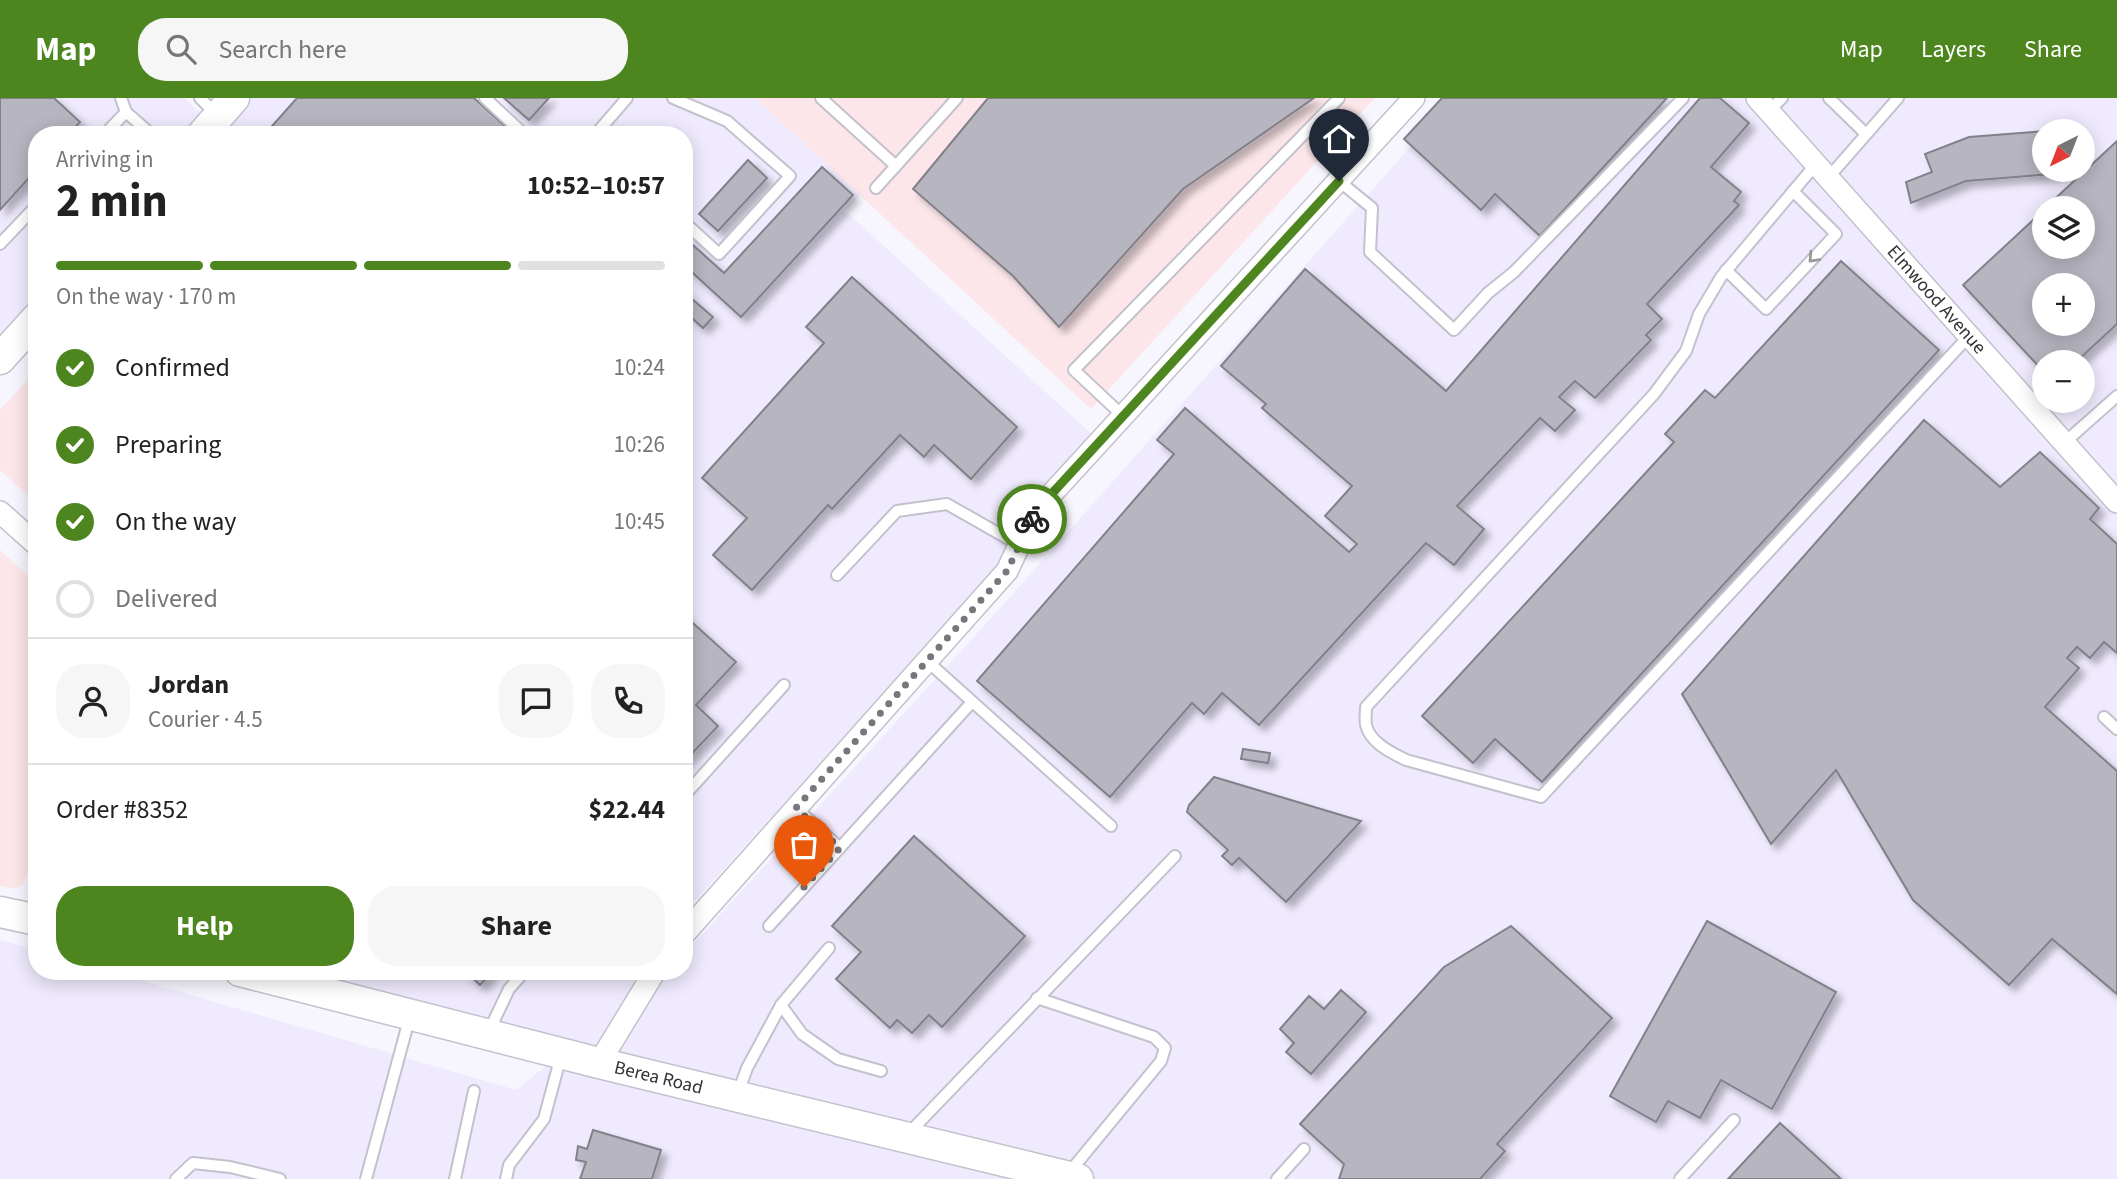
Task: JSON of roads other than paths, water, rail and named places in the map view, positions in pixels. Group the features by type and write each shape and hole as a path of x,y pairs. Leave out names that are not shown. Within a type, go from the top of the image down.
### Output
{"main road":[{"path":"0,359 28,328"},
{"path":"0,912 28,918"},
{"name":"Berea Road","path":"287,980 410,1015 599,1063 1072,1177"}],"street":[{"path":"693,924 1007,571 1035,512 1414,98"},
{"name":"Elmwood Avenue","path":"1769,102 1822,171 2117,502"},
{"path":"0,512 28,537"},
{"path":"599,1063 649,980"}],"lane":[{"path":"121,98 126,112 142,126"},
{"path":"485,98 515,126"},
{"path":"603,126 627,98"},
{"path":"673,98 727,121 790,176 719,254 693,230"},
{"path":"821,98 896,166"},
{"path":"876,188 957,98"},
{"path":"1123,416 1074,370 1339,98"},
{"path":"1339,181 1372,208 1370,252 1454,330 1683,98"},
{"path":"1829,98 1866,134"},
{"path":"1898,98 1866,134 1793,191 1726,270 1704,305 1686,351 1654,394 1366,707 1366,726 1373,739 1406,760 1541,797 1969,336"},
{"path":"113,126 126,112"},
{"path":"1726,270 1766,309 1836,234 1793,191"},
{"path":"0,244 28,214"},
{"path":"2064,443 2117,396"},
{"path":"837,575 897,511 947,504 1019,545"},
{"path":"927,661 1111,826"},
{"path":"693,786 784,685"},
{"path":"769,926 972,702"},
{"path":"2104,717 2117,729"},
{"path":"796,808 840,848"},
{"path":"905,1137 1175,856"},
{"path":"737,1096 747,1068 781,1005 828,948"},
{"path":"488,1034 509,989 517,980"},
{"path":"1037,999 1154,1037 1165,1048 1161,1061 1072,1177"},
{"path":"781,1005 802,1034 838,1059 881,1071"},
{"path":"366,1179 410,1015"},
{"path":"506,1179 509,1165 544,1119 562,1053"},
{"path":"454,1179 474,1091"},
{"path":"1680,1179 1734,1120"},
{"path":"1277,1179 1304,1149"},
{"path":"176,1179 193,1163 230,1167 280,1179"}]}
